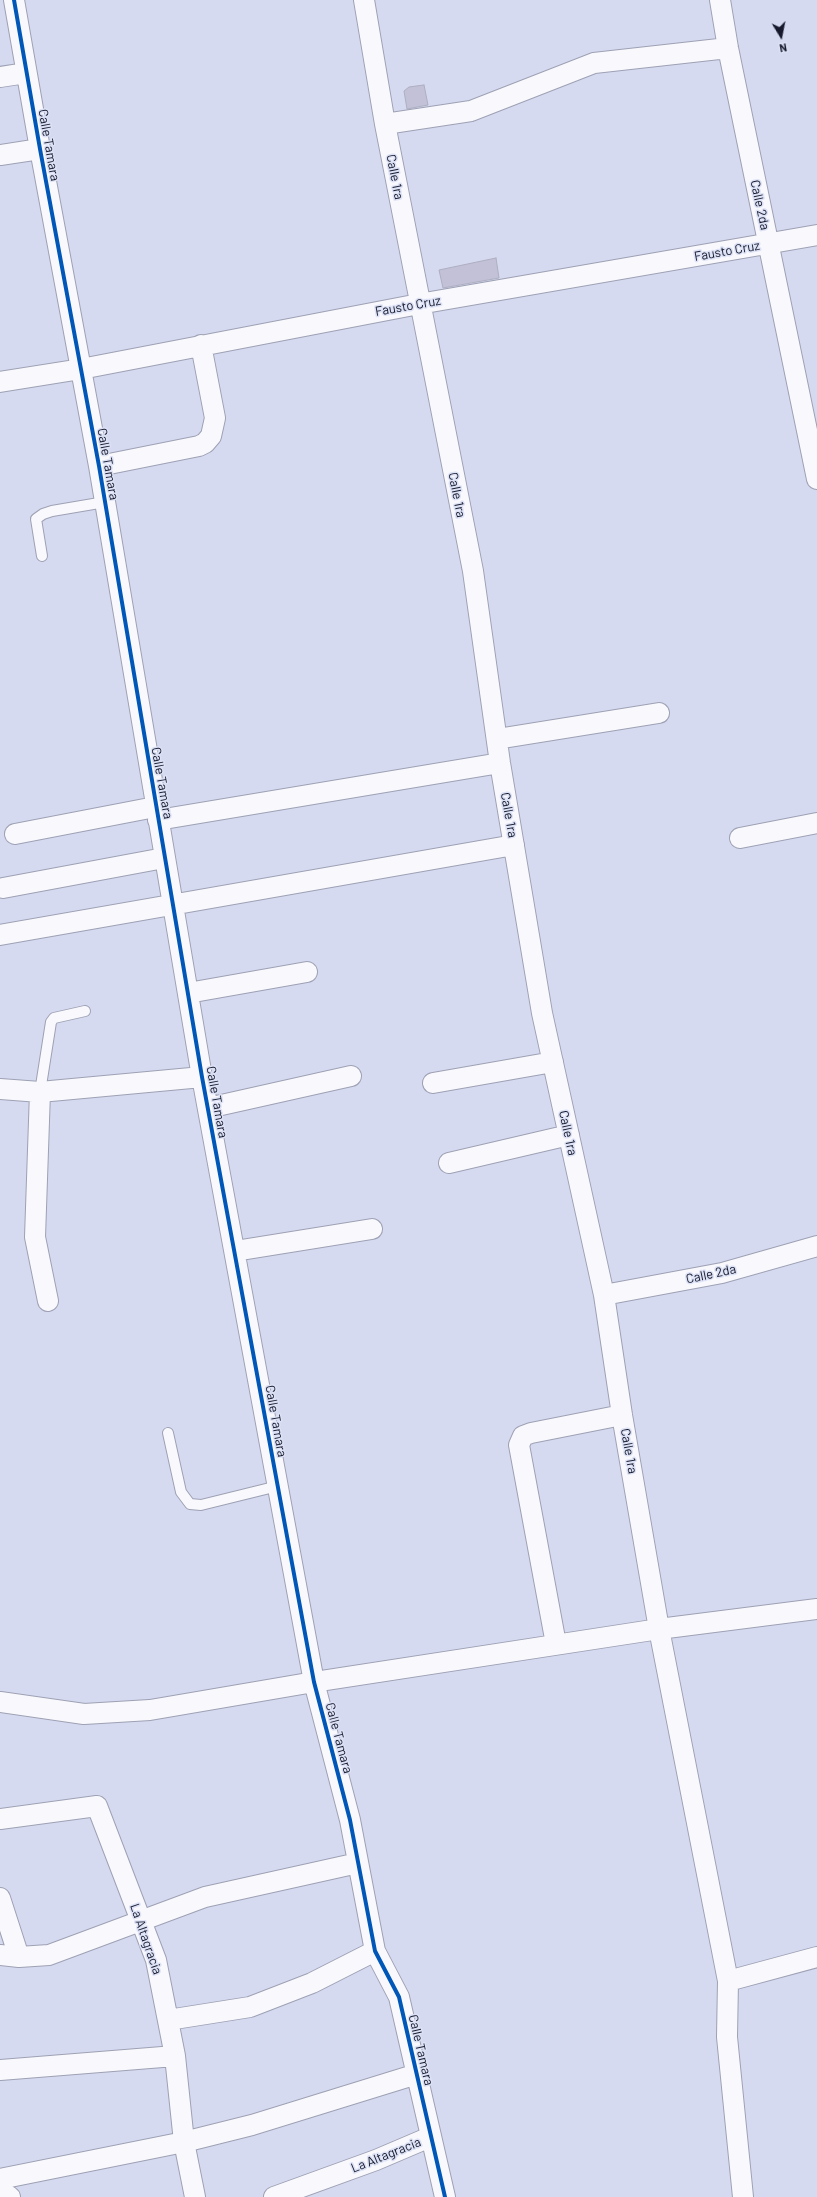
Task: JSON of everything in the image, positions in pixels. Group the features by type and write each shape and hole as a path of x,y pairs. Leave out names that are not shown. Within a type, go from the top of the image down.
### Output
{"street":[{"name":"Calle Tamara","path":"14,0 26,73 99,466 202,1076 314,1682 350,1820 375,1951 399,1998 445,2197"},
{"name":"Calle 1ra","path":"364,0 385,124 419,304 472,571 500,763 542,1013 604,1294 622,1415 659,1629 728,1981 727,2037 743,2197"},
{"name":"Calle 2da","path":"720,0 728,48 817,479"},
{"path":"385,124 471,111 594,63 728,48"},
{"path":"0,77 26,73"},
{"path":"0,155 40,149"},
{"name":"Fausto Cruz","path":"0,382 81,369 419,304 817,235"},
{"path":"99,466 198,446 205,443 211,436 215,418 201,345"},
{"path":"497,739 659,713"},
{"path":"14,834 500,763"},
{"path":"740,838 817,823"},
{"path":"0,935 173,906 514,845"},
{"path":"3,888 164,858"},
{"path":"188,993 307,972"},
{"path":"433,1083 553,1062"},
{"path":"0,1089 40,1092 202,1076"},
{"path":"208,1108 351,1076"},
{"path":"40,1092 35,1237 48,1302"},
{"path":"449,1163 569,1135"},
{"path":"235,1251 372,1229"},
{"name":"Calle 2da","path":"604,1294 722,1273 817,1246"},
{"path":"556,1644 520,1445 523,1436 531,1433 622,1415"},
{"path":"0,1702 84,1714 150,1710 314,1682 556,1644 817,1609"},
{"name":"La Altagracia","path":"0,1819 97,1806 156,1960 175,2056 184,2142 195,2197"},
{"path":"0,1898 10,1956 49,1955 142,1922 205,1897 358,1863"},
{"path":"168,2020 250,2007 312,1983 375,1951"},
{"path":"728,1981 817,1957"},
{"path":"0,2070 175,2056"},
{"path":"0,2179 184,2142 252,2125 417,2074"},
{"name":"La Altagracia","path":"274,2197 376,2160 430,2137"},
{"path":"0,2190 10,2197"}],"lane":[{"path":"42,556 36,519 42,514 52,511 105,502"},
{"path":"40,1092 51,1022 54,1018 85,1011"},
{"path":"168,1433 180,1492 190,1504 201,1505 278,1486"}],"building":[{"path":"424,85 428,105 407,109 404,91 409,87"},
{"path":"496,258 499,278 443,288 439,270"}],"cycle path":[{"path":"14,0 99,466 202,1077 314,1682 350,1820 375,1951 399,1997 445,2197"}]}
